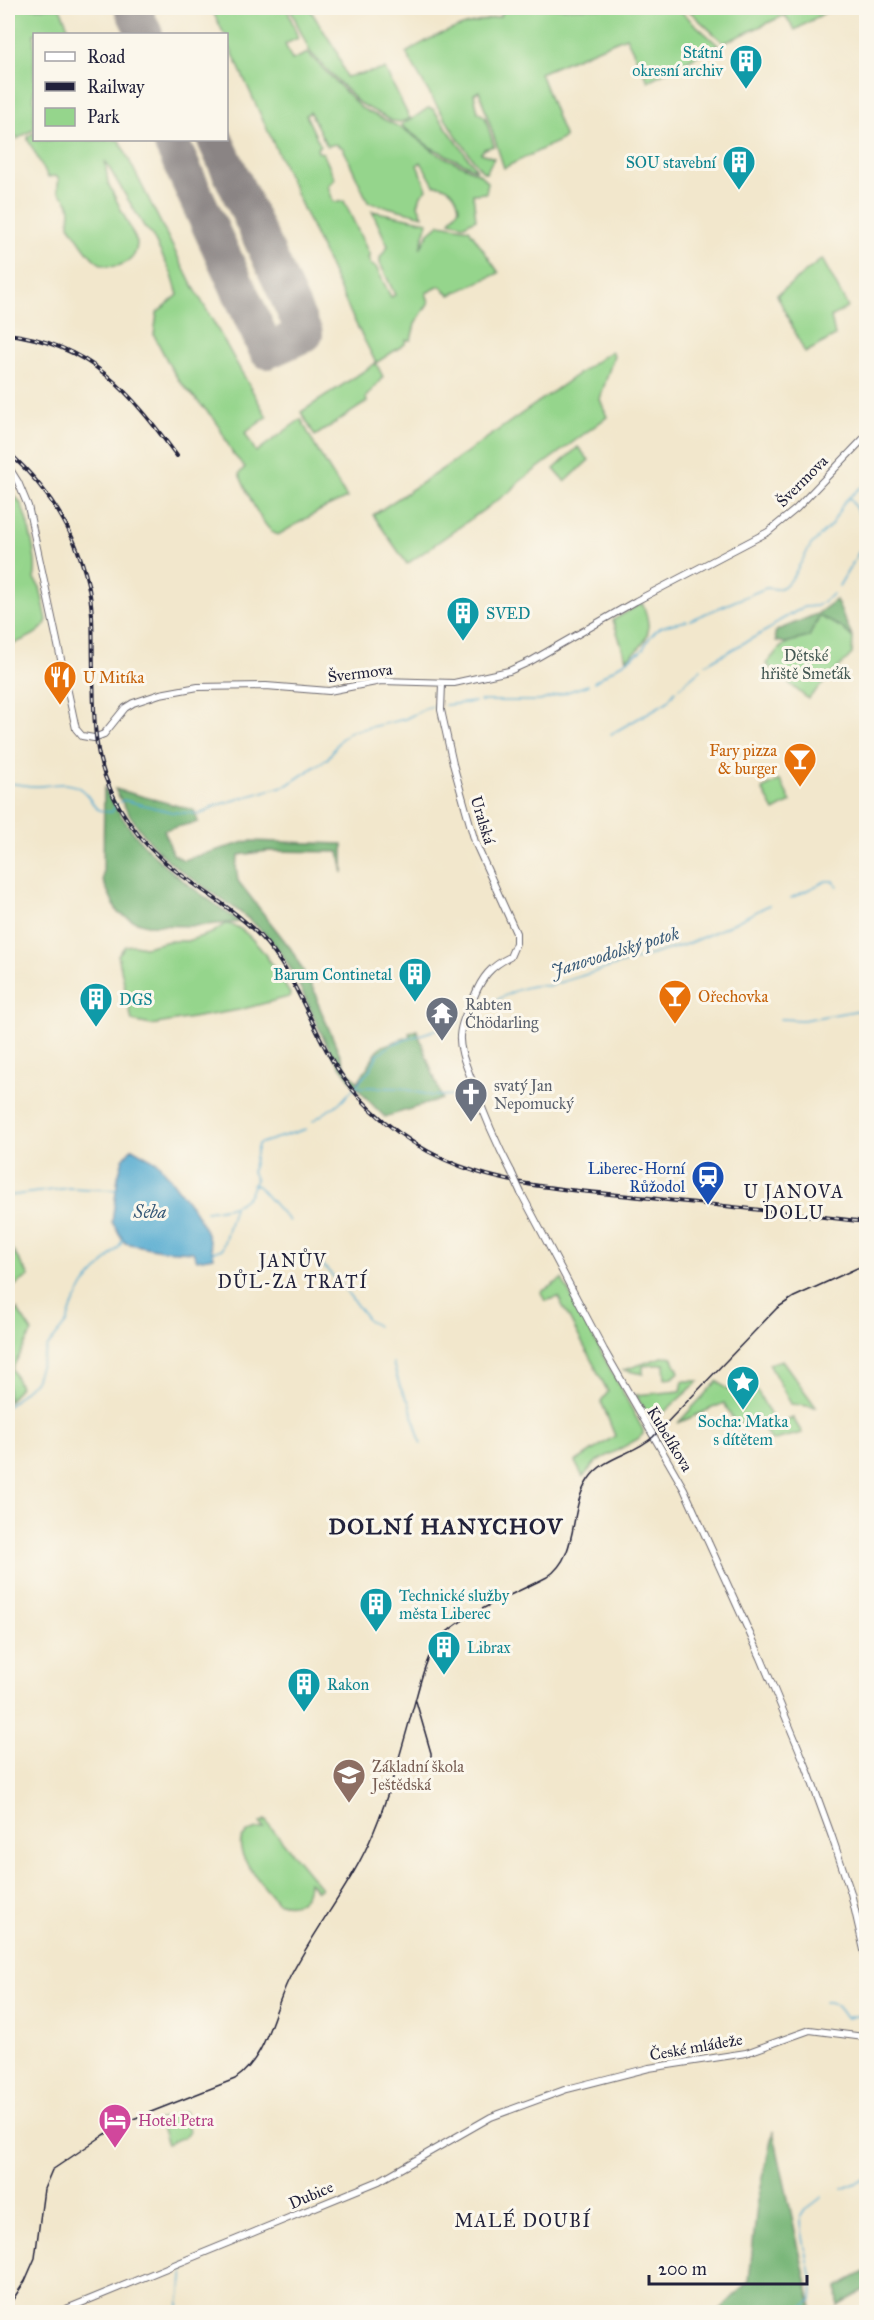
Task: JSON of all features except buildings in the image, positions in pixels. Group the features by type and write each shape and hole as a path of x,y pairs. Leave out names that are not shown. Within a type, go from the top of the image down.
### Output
{"street":[{"name":"Švermova","path":"8,466 28,506 74,721 82,736 94,738 103,735 125,708 133,703 160,694 198,687 266,686 329,692 381,681 442,684 472,681 509,671 531,661 654,591 754,541 796,508 867,436"},
{"name":"Uralská","path":"442,684 441,710 475,843 516,933 516,943 510,957"},
{"name":"Kubelíkova","path":"510,957 496,964 481,978 460,1035 460,1046 487,1124 613,1367 684,1489 761,1658 806,1766 832,1837 851,1893 867,1959"},
{"name":"České mládeže","path":"567,2089 649,2068 746,2053 810,2030 865,2033 867,2045"},
{"name":"Dubice","path":"59,2313 379,2181 491,2117 567,2089"}],"green space":[{"path":"8,8 60,8 71,33 33,33 33,130 17,139 8,120"},
{"path":"211,8 287,8 298,38 285,44 292,60 308,53 361,108 405,130 438,154 478,173 488,182 486,193 473,194 476,219 464,225 450,221 459,208 456,198 448,188 434,185 421,162 417,165 427,189 421,195 418,205 423,216 368,202 343,148 336,144 327,146 310,112 306,115 320,145 318,152 323,153 335,179 328,186 333,201 344,201 370,256 368,258 371,265 376,267 391,297 395,295 380,263 380,258 388,246 372,211 428,222 420,249 429,233 440,224 469,229 499,273 450,295 440,286 426,293 429,302 415,324 411,340 406,340 405,344 376,363 352,316 228,43 228,33 224,33"},
{"path":"290,8 309,8 336,50 346,77 385,69 409,117 412,119 428,108 433,109 477,170 430,147 401,125 410,119 400,122 392,121 359,103 310,52"},
{"path":"504,8 677,8 718,45 648,81 626,37 540,73 565,138 504,168 479,91 474,94 478,112 485,117 494,146 484,149 481,153 494,158 486,173 471,157 451,128 406,53 452,30 501,16"},
{"path":"686,8 833,8 795,30 785,15 724,43"},
{"path":"33,133 33,141 120,141 187,275 267,417 245,433 256,452 301,419 347,498 278,535 272,532 260,517 239,474 245,467 233,454 216,421 180,382 154,335 157,313 178,295 172,275 151,233 145,228 105,161 108,183 137,246 132,258 123,264 114,267 98,262 85,249 69,225 70,207 58,190 59,180 56,176 48,177 28,137"},
{"path":"822,259 848,307 831,317 835,336 805,353 777,295"},
{"path":"611,351 614,355 600,399 607,417 519,482 512,490 407,564 373,515"},
{"path":"376,363 383,377 366,397 367,402 315,436 301,412"},
{"path":"578,447 589,460 565,482 554,469"},
{"path":"8,491 21,504 27,521 34,553 34,579 40,587 47,620 36,633 8,646"},
{"path":"836,600 853,638 841,627 819,616 809,637 785,643 776,641 775,633 778,630 817,614"},
{"path":"642,603 648,621 647,635 640,647 626,659 613,620"},
{"name":"Dětské hřiště Smeťák","path":"819,616 841,627 853,638 852,654 808,699 766,664 778,649 810,633"},
{"path":"780,780 791,802 774,811 762,789"},
{"path":"104,787 132,831 163,864 240,922 194,926 147,925 118,913 103,881"},
{"path":"115,789 194,810 198,822 164,830 173,854 183,860 249,841 343,844 343,873 339,852 268,851 239,855 236,865 238,881 291,949 317,996 317,1001 347,1071 358,1082 380,1047 410,1036 409,1033 417,1030 442,1099 385,1117 360,1092 338,1064 287,963 270,939 237,910 167,859 141,831"},
{"path":"225,924 235,926 254,941 279,975 290,994 289,997 239,1010 151,1025 132,1021 118,955 125,946 145,947 169,941 187,941 212,933"},
{"path":"8,1243 29,1276 8,1290"},
{"path":"562,1279 643,1430 643,1434 638,1439 596,1462 583,1477 575,1462 615,1436 601,1401 608,1392 558,1297 545,1301 541,1292"},
{"path":"17,1309 32,1332 12,1369 20,1387 8,1402 8,1316"},
{"path":"662,1357 672,1357 679,1372 673,1378 665,1379 664,1364 643,1366 643,1374 624,1370"},
{"path":"782,1360 816,1407 791,1404 769,1364"},
{"path":"745,1368 772,1418 778,1424 793,1418 802,1433 771,1441 756,1416 736,1425 724,1403 678,1423 717,1381 728,1390 739,1378 737,1371"},
{"path":"683,1381 699,1381 654,1421 649,1419 636,1395 681,1391"},
{"path":"265,1820 321,1888 317,1891 309,1882 306,1894 295,1903 277,1902 252,1872 241,1849 242,1839 249,1832 264,1828 260,1823"},
{"path":"184,2112 189,2131 184,2137 167,2144 158,2120"},
{"path":"773,2131 813,2312 718,2312 749,2281 757,2205"},
{"path":"866,2271 866,2289 838,2306 837,2287"}],"water":[{"name":"Seba","path":"132,1148 157,1162 167,1174 194,1210 206,1231 214,1257 197,1260 193,1252 161,1250 125,1243 112,1222 118,1177 123,1159"}],"waterway":[{"path":"690,620 766,588 783,587 791,580 811,545 832,524 844,502 861,487"},
{"path":"849,497 866,526"},
{"path":"839,586 866,540"},
{"path":"706,664 804,607 817,606 833,594"},
{"path":"643,649 655,631 671,624 687,621"},
{"path":"594,682 641,651"},
{"path":"679,688 701,669"},
{"path":"480,701 540,701 588,685"},
{"path":"611,734 667,702 675,691"},
{"path":"445,705 475,702"},
{"path":"120,802 123,800 172,812 200,814 218,805 287,785 328,758 340,740 349,732 405,719 435,706"},
{"path":"8,783 28,786 68,784 83,791 94,806 100,810 112,812 116,804"},
{"name":"Janovodolský potok","path":"791,898 826,881 833,881 838,886"},
{"name":"Janovodolský potok","path":"469,1016 517,990 548,986 687,944 769,905"},
{"path":"780,1019 803,1020 866,1009"},
{"name":"Janovodolský potok","path":"313,1121 342,1101 370,1070 378,1054 393,1044 459,1022"},
{"path":"356,1087 401,1088 432,1096 461,1095"},
{"name":"Janovodolský potok","path":"206,1211 236,1205 250,1193 256,1180 252,1172 258,1144 306,1129"},
{"path":"252,1184 258,1186 289,1221"},
{"path":"8,1196 68,1188 117,1190"},
{"path":"213,1252 222,1249 234,1207"},
{"name":"Janovodolský potok","path":"8,1406 35,1381 47,1347 67,1322 84,1285 119,1247 123,1239"},
{"path":"319,1261 343,1287 368,1320 377,1326"},
{"path":"393,1363 400,1387 409,1402 421,1444"},
{"path":"824,2002 834,2004 846,2018 866,2014"},
{"path":"842,2189 866,2179"},
{"path":"797,2312 812,2300 813,2290 801,2216 822,2197"},
{"path":"178,2312 185,2265"}],"runway":[{"path":"132,8 144,33"},
{"path":"170,141 267,351 305,334 215,141"}],"tram line":[{"path":"8,2307 25,2281 35,2258 44,2189 52,2170 128,2121 235,2079 255,2059 268,2034 288,1981 355,1870 374,1831 396,1768 423,1672 438,1641 460,1622 547,1577 557,1568 565,1557 578,1505 588,1480 602,1466 653,1437 777,1308 794,1297 866,1264"},
{"path":"400,1761 406,1770 420,1772 427,1767 431,1759 416,1701"}],"railway":[{"path":"8,334 37,339 63,348 86,360 125,392 177,456"},
{"path":"8,452 47,495 68,529 83,565 91,605 96,737 105,776 119,807 139,836 163,860 230,909 259,935 287,973 330,1057 343,1077 358,1096 391,1127 424,1150 460,1166 496,1177 535,1185 866,1222"}],"place":[{"name":"Státní okresní archiv","path":"746,90"},
{"name":"SOU stavební","path":"739,191"},
{"name":"SVED","path":"463,642"},
{"name":"U Mitíka","path":"60,706"},
{"name":"Fary pizza & burger","path":"800,788"},
{"name":"Barum Continetal","path":"415,1003"},
{"name":"Ořechovka","path":"675,1025"},
{"name":"DGS","path":"96,1028"},
{"name":"Rabten Čhödarling","path":"442,1042"},
{"name":"svatý Jan Nepomucký","path":"471,1123"},
{"name":"Liberec-Horní Růžodol","path":"708,1206"},
{"name":"Socha: Matka s dítětem","path":"743,1411"},
{"name":"Technické služby města Liberec","path":"376,1633"},
{"name":"Librax","path":"444,1676"},
{"name":"Rakon","path":"304,1713"},
{"name":"Základní škola Ještědská","path":"349,1804"},
{"name":"Hotel Petra","path":"115,2149"}],"district":[{"name":"U JANOVA DOLU","path":"794,1202"},
{"name":"JANŮV DŮL-ZA TRATÍ","path":"293,1271"},
{"name":"DOLNÍ HANYCHOV","path":"446,1526"},
{"name":"MALÉ DOUBÍ","path":"523,2221"}]}
